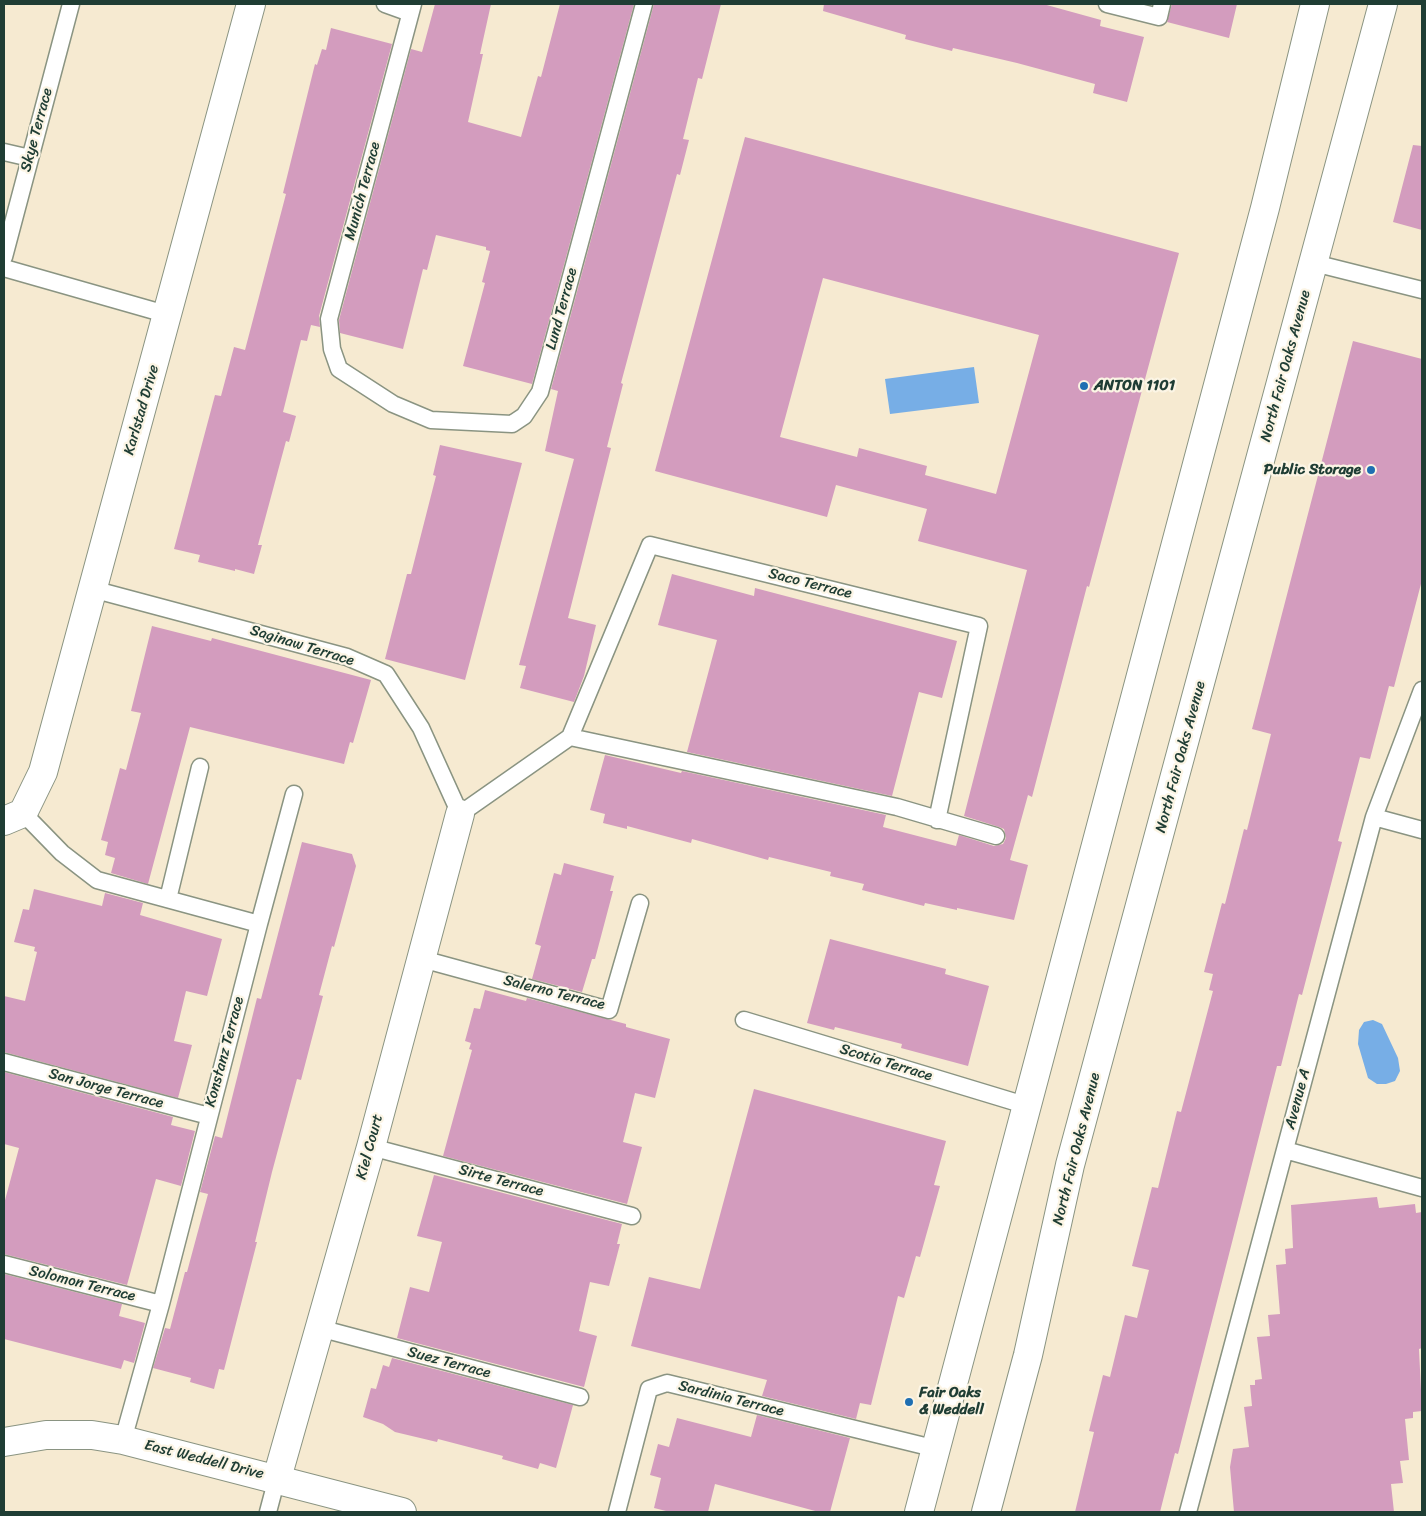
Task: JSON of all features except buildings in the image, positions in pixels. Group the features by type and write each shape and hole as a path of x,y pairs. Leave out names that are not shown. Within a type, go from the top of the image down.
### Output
{"main road":[{"name":"Karlstad Drive","path":"13,817 44,772 92,589 169,315 251,4"},
{"path":"920,1512 1265,208 1315,4"},
{"name":"North Fair Oaks Avenue","path":"986,1512 1028,1355 1073,1156 1383,4"},
{"name":"Kiel Court","path":"277,1478 422,959 460,814"},
{"name":"East Weddell Drive","path":"4,1442 46,1436 92,1436 123,1440 277,1478 402,1512"}],"lane":[{"name":"Skye Terrace","path":"4,257 71,4"},
{"name":"Munich Terrace","path":"339,369 332,349 329,319 411,8 385,4"},
{"name":"Lund Terrace","path":"339,369 393,404 432,420 512,424 524,416 540,392 644,4"},
{"path":"1107,4 1161,11"},
{"path":"4,152 30,158"},
{"path":"1314,263 1422,290"},
{"path":"4,268 169,315"},
{"name":"Saco Terrace","path":"570,737 650,545 980,626 937,820"},
{"name":"Saginaw Terrace","path":"92,589 347,656 386,674 421,728 460,814"},
{"name":"Avenue A","path":"1188,1512 1374,817 1422,690"},
{"path":"460,814 570,737 897,807 996,836"},
{"path":"168,899 200,767"},
{"name":"Konstanz Terrace","path":"123,1440 161,1304 258,924 294,794"},
{"path":"13,817 97,880 258,924"},
{"path":"1374,817 1422,830"},
{"name":"Salerno Terrace","path":"422,959 609,1010 640,903"},
{"name":"Scotia Terrace","path":"744,1020 1028,1106"},
{"name":"San Jorge Terrace","path":"4,1062 209,1116"},
{"name":"Sirte Terrace","path":"370,1147 632,1216"},
{"path":"1285,1150 1422,1188"},
{"name":"Solomon Terrace","path":"4,1264 161,1304"},
{"name":"Suez Terrace","path":"320,1328 580,1397"},
{"name":"Sardinia Terrace","path":"617,1512 649,1389 667,1383 937,1449"},
{"path":"268,1512 277,1478"}],"water":[{"path":"974,367 979,403 890,414 885,379"},
{"path":"1373,1020 1382,1024 1398,1058 1400,1071 1395,1081 1386,1084 1377,1084 1368,1078 1358,1044 1359,1030 1364,1022"}],"place":[{"name":"ANTON 1101","path":"1084,386"},
{"name":"Public Storage","path":"1371,470"},
{"name":"Fair Oaks & Weddell","path":"909,1402"}]}
